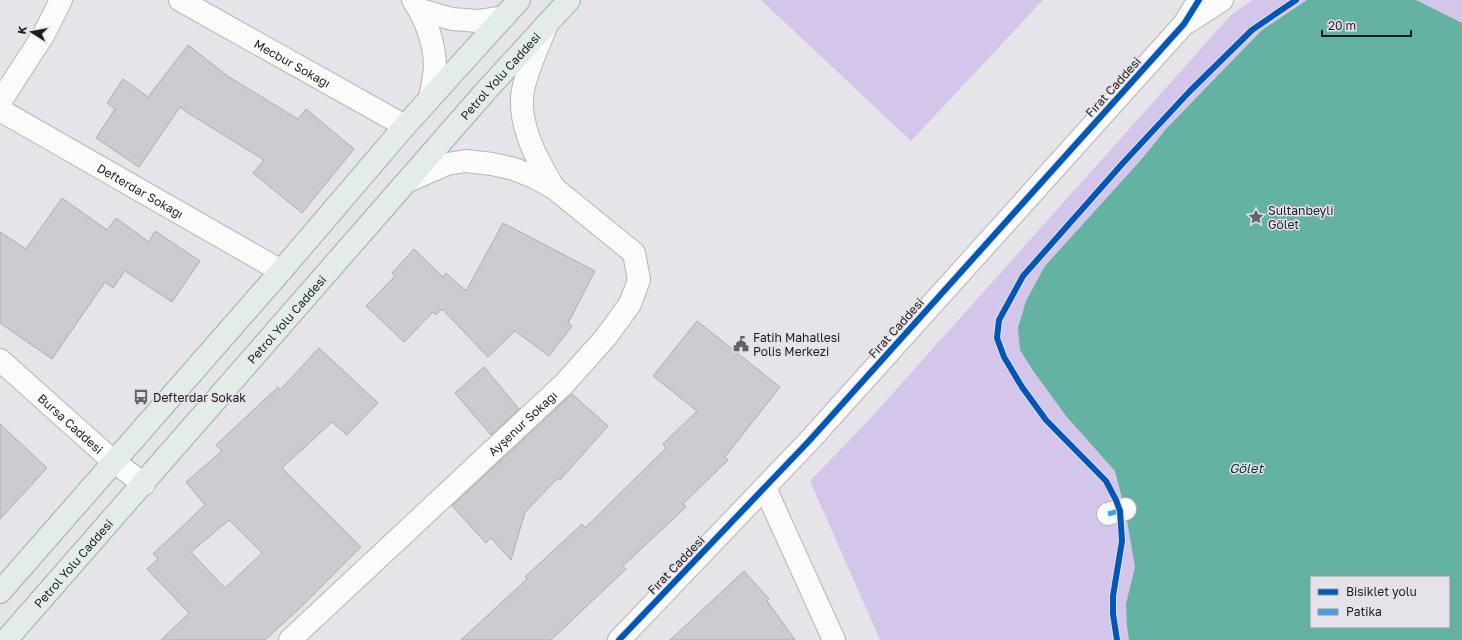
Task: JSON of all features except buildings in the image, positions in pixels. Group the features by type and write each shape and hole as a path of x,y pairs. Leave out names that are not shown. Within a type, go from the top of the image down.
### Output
{"main road":[{"path":"0,592 281,271 405,126 520,0"},
{"name":"Petrol Yolu Caddesi","path":"6,640 144,484 484,93 569,0"}],"street":[{"path":"0,102 44,34 62,0"},
{"name":"Mecbur Sokağı","path":"180,0 405,126"},
{"path":"1184,24 1199,0"},
{"path":"1184,24 1222,0"},
{"path":"417,5 452,18 478,21 504,17"},
{"path":"417,5 433,44 435,67 430,98"},
{"path":"548,23 527,75 522,96 528,136 554,188"},
{"name":"Fırat Caddesi","path":"619,640 809,441 1184,24"},
{"name":"Defterdar Sokağı","path":"0,110 281,271"},
{"path":"406,182 447,164 466,161 492,164 514,169 534,177 554,188"},
{"name":"Ayşenur Sokağı","path":"290,640 564,384 606,337 630,304 639,280 634,253 554,188"},
{"name":"Bursa Caddesi","path":"0,360 114,462 144,484"},
{"path":"765,488 834,640"}],"shaded area":[{"path":"761,0 1043,0 911,141"},
{"name":"Sultanbeyli Gölet","path":"1252,0 1462,0 1462,640 880,640 810,481 868,421 1232,14"}],"water":[{"name":"Gölet","path":"1307,0 1416,0 1462,23 1462,640 1129,640 1126,604 1135,567 1125,509 1115,471 1066,416 1034,372 1020,350 1018,328 1026,301 1045,266 1141,160 1166,129 1262,30"}],"marked path":[{"path":"1108,514 1123,510"}],"cycle path":[{"path":"619,640 809,441 1184,24 1199,0"},
{"path":"1117,640 1113,614 1113,596 1122,541 1120,511 1116,500 1106,481 1046,420 1022,387 1004,357 997,338 999,320 1023,276 1123,163 1190,91 1252,30 1296,0"}],"place":[{"name":"Sultanbeyli Gölet","path":"1256,217"},
{"name":"Fatih Mahallesi Polis Merkezi","path":"741,344"},
{"name":"Defterdar Sokak","path":"141,397"}]}
